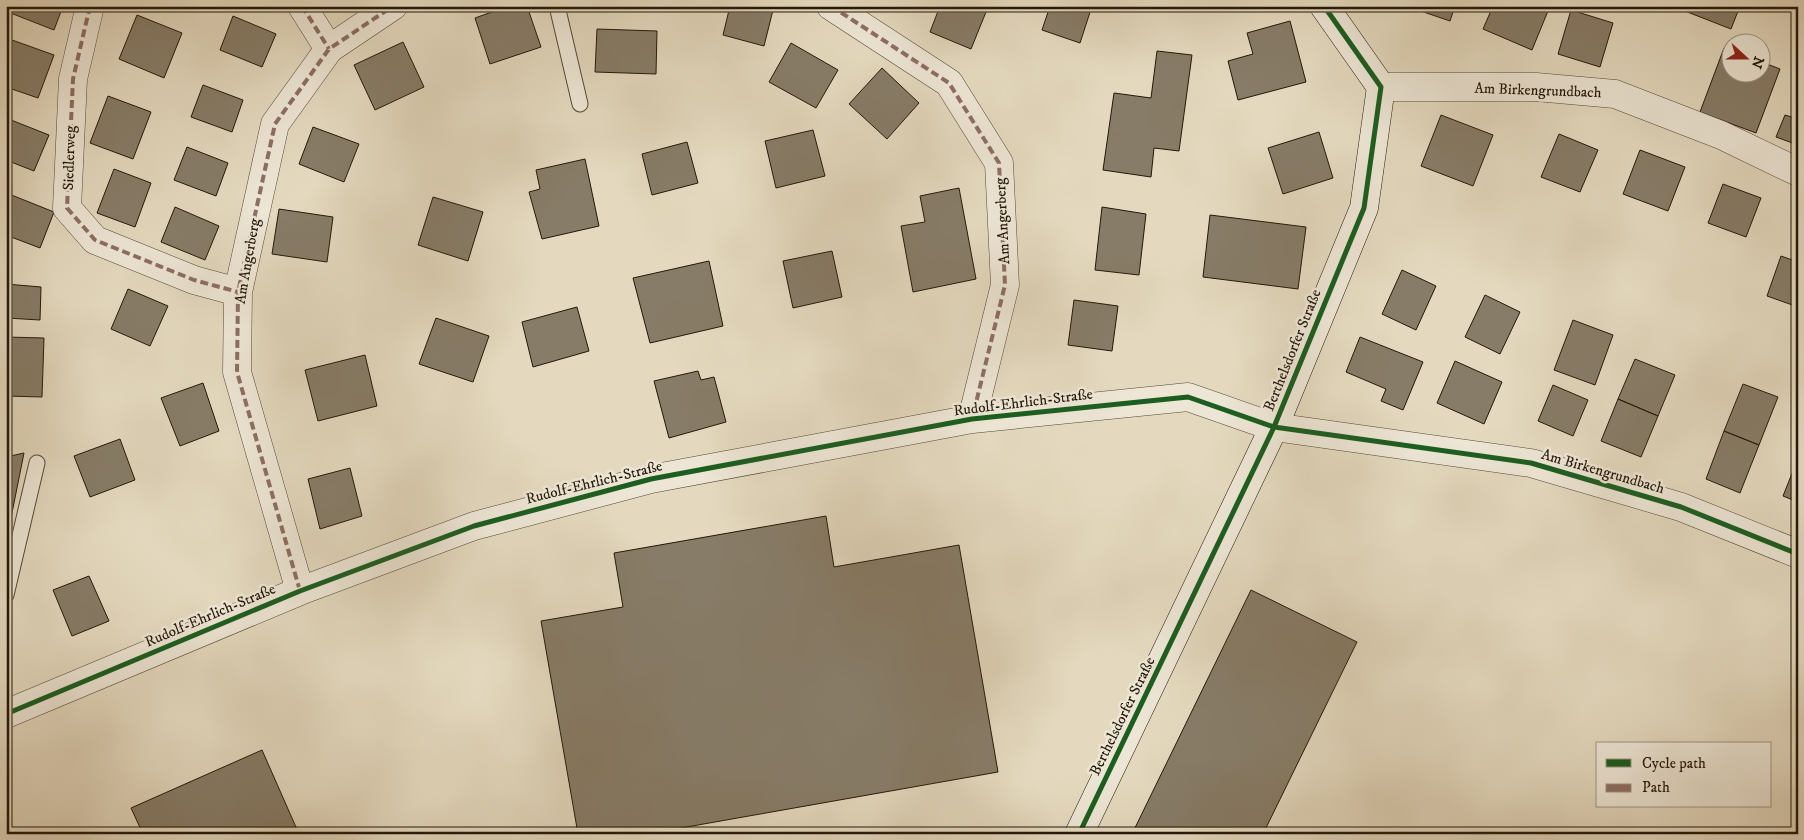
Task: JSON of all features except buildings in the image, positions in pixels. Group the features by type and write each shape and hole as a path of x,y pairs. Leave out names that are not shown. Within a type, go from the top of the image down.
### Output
{"street":[{"name":"Siedlerweg","path":"90,6 73,79 67,208 95,240 194,280 238,292"},
{"path":"302,6 329,49"},
{"name":"Am Angerberg","path":"300,591 237,372 238,292 275,124 329,49 393,6"},
{"name":"Am Angerberg","path":"832,6 949,83 999,164 1005,285 972,419"},
{"path":"1324,6 1381,87"},
{"name":"Am Birkengrundbach","path":"1381,87 1536,87 1615,94 1721,135 1798,172"},
{"name":"Berthelsdorfer Straße","path":"1079,834 1274,428 1364,208 1381,87"},
{"name":"Rudolf-Ehrlich-Straße","path":"6,714 300,591 474,526 642,481 972,419 1188,397 1274,428"},
{"name":"Am Birkengrundbach","path":"1274,428 1531,463 1681,507 1798,554"}],"lane":[{"path":"557,6 580,104"},
{"path":"6,595 37,463"}],"marked path":[{"path":"90,6 73,79 67,208 95,240 194,280 238,292"},
{"path":"302,6 329,49"},
{"path":"300,591 237,372 238,292 275,124 329,49 393,6"},
{"path":"831,6 949,83 999,163 1005,285 972,419"}],"cycle path":[{"path":"1079,834 1274,427 1364,208 1381,87 1324,6"},
{"path":"6,714 300,591 474,526 651,479 972,419 1188,397 1274,427 1531,463 1681,507 1798,554"}]}
